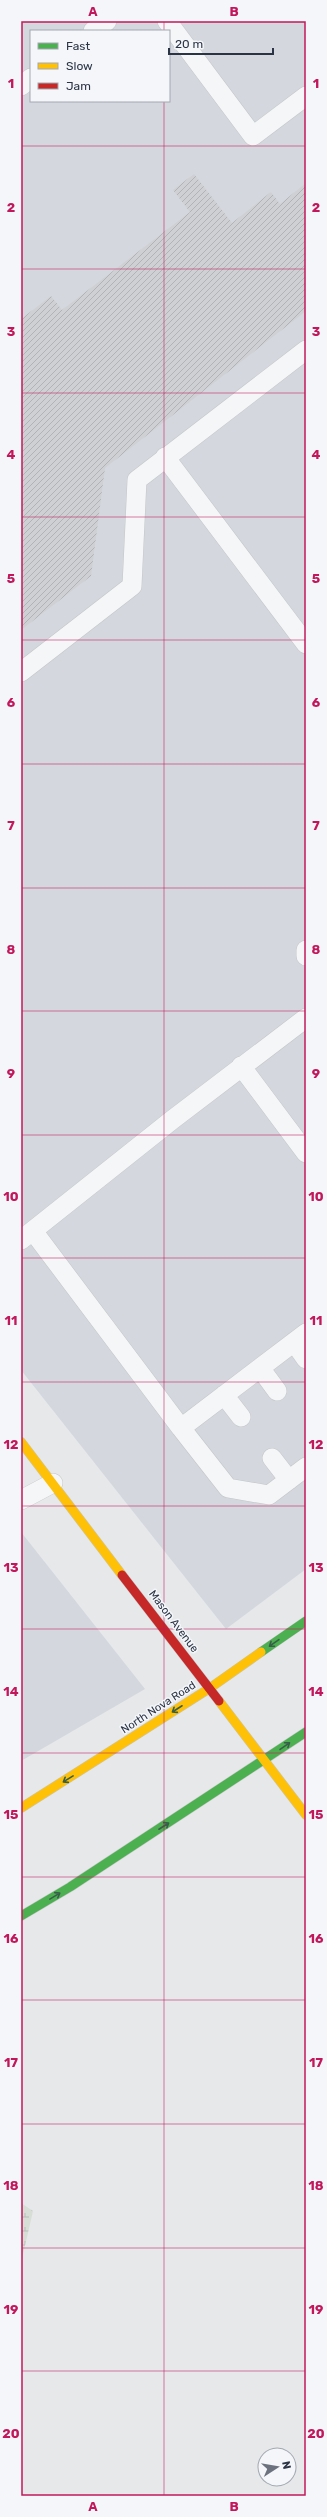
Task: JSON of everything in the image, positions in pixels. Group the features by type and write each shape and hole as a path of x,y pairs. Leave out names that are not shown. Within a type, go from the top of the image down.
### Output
{"main road":[{"name":"Mason Avenue","path":"21,1442 54,1483 306,1815"},
{"name":"North Nova Road","path":"21,1808 210,1688 306,1621"},
{"path":"21,1916 70,1887 306,1732"}],"lane":[{"path":"94,30 107,21"},
{"path":"167,21 253,136 306,96"},
{"path":"21,86 30,79"},
{"path":"21,672 132,586 137,480 306,350"},
{"path":"165,457 306,644"},
{"path":"306,950 306,956"},
{"path":"306,1018 241,1066 27,1235 228,1488 269,1495 306,1467"},
{"path":"241,1066 306,1153"},
{"path":"181,1428 300,1338 306,1359"},
{"path":"260,1368 277,1391"},
{"path":"224,1395 241,1417"},
{"path":"272,1458 289,1480"},
{"path":"21,1500 54,1483"}],"shaded area":[{"path":"21,21 306,21 306,1569 226,1629 21,1370"},
{"path":"21,1532 145,1689 21,1761"}],"green space":[{"path":"21,2203 33,2211 21,2263"}],"building":[{"path":"194,174 232,223 271,192 280,204 306,183 306,311 105,468 91,576 21,630 21,319 51,296 62,310 190,212 173,190"}],"traffic: fast":[{"path":"261,1652 306,1621"},
{"path":"21,1916 70,1887 306,1732"}],"traffic: slow":[{"path":"21,1442 122,1575"},
{"path":"21,1808 210,1688 261,1652"},
{"path":"219,1701 306,1815"}],"traffic: jam":[{"path":"122,1575 219,1701"}]}
